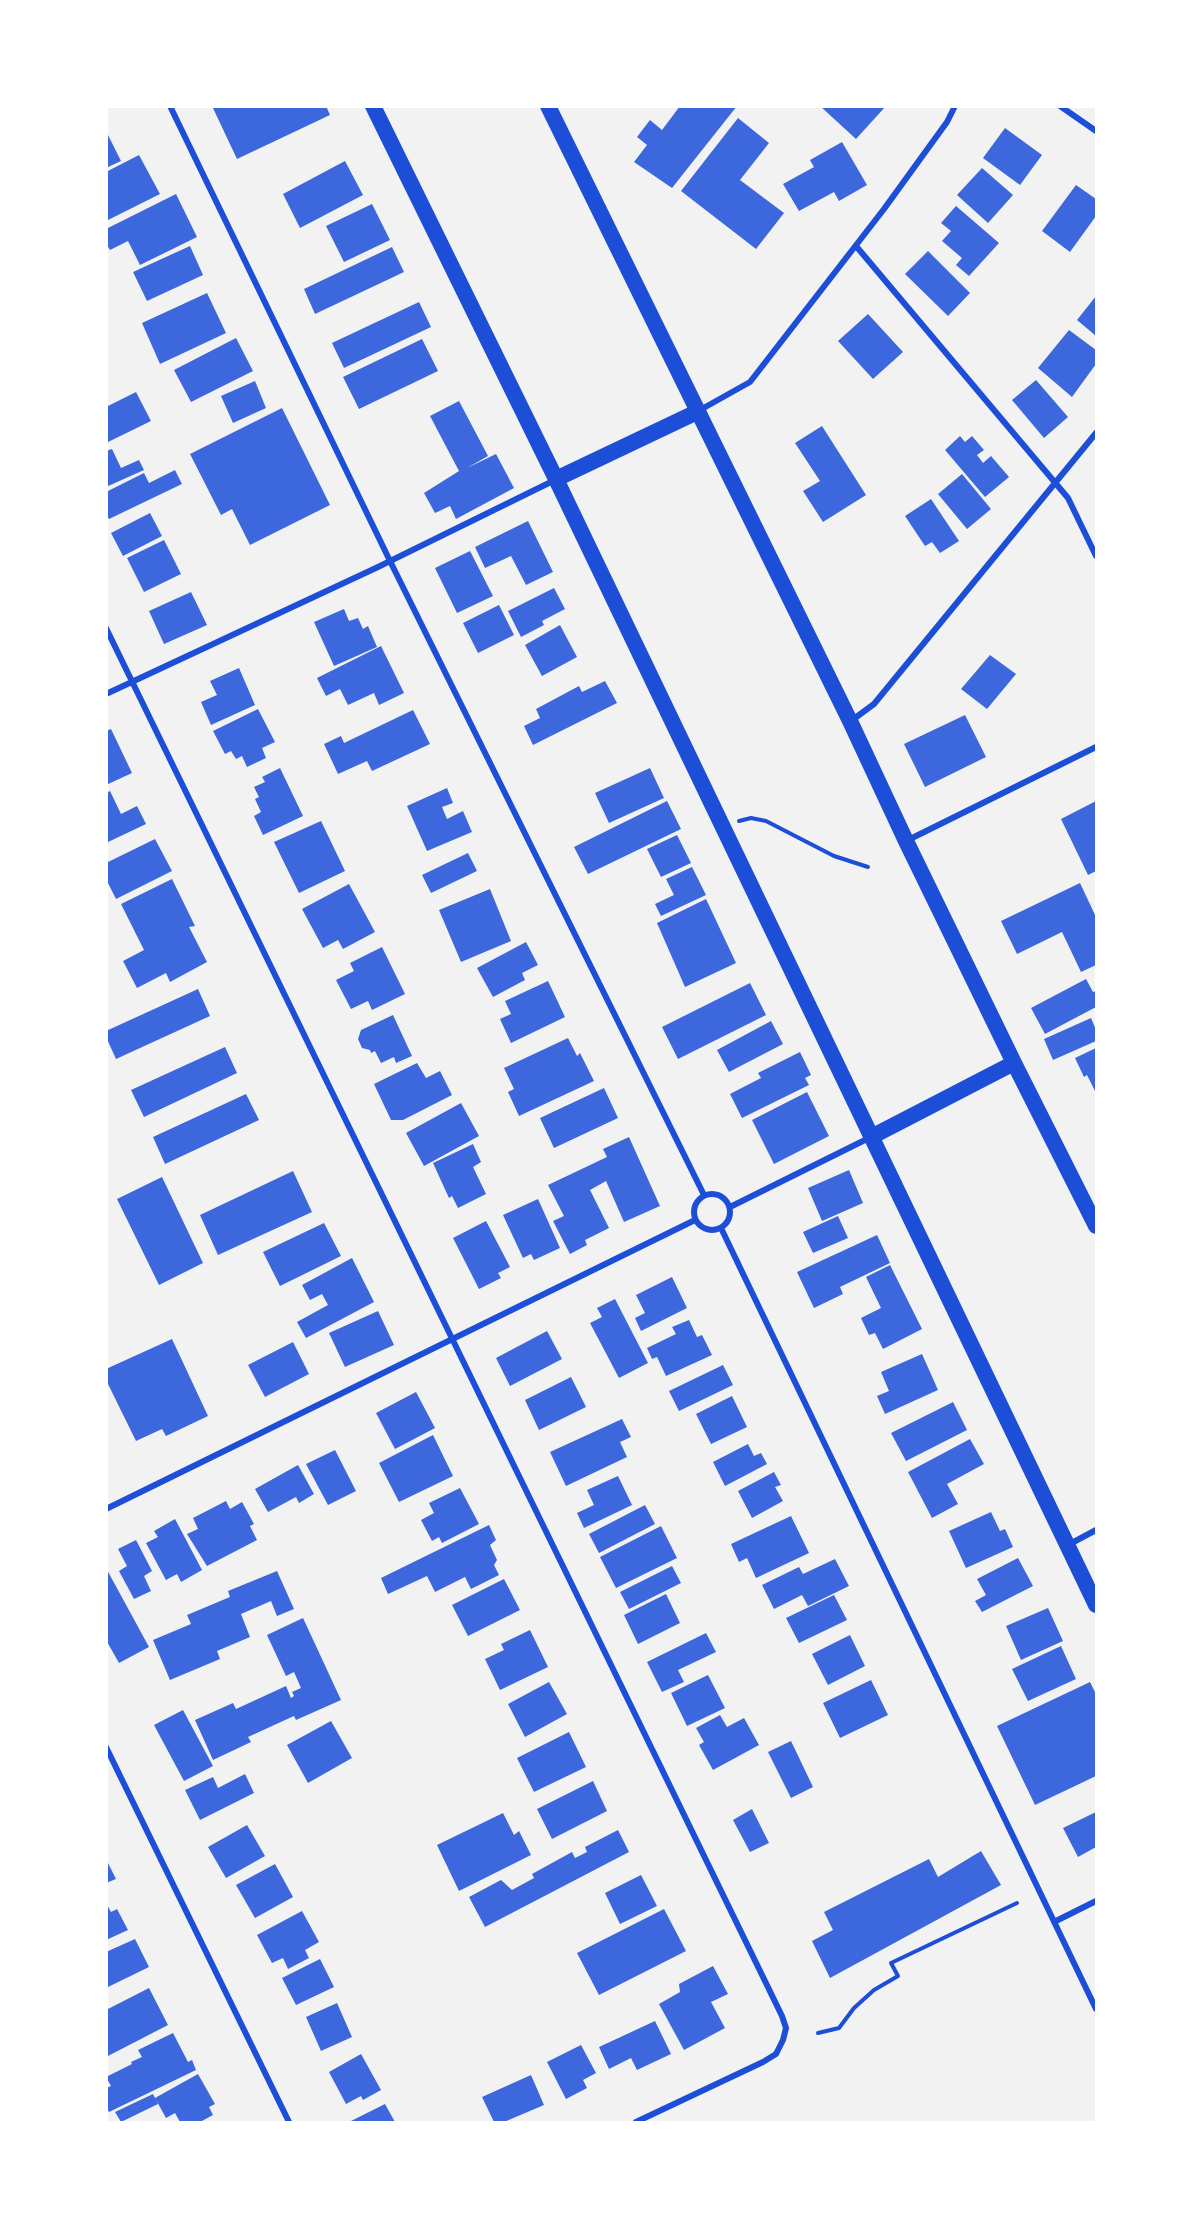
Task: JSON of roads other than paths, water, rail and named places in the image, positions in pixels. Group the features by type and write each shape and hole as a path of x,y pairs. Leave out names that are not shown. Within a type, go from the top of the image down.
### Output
{"highway":[{"path":"373,106 724,826 1096,1605"},
{"path":"548,106 850,721 1014,1063 1096,1226"},
{"path":"556,479 697,412"},
{"path":"871,1137 1014,1063"}],"street":[{"path":"170,106 390,561 704,1195"},
{"path":"697,412 750,382 856,246 947,122 955,106"},
{"path":"1060,106 1096,131"},
{"path":"856,246 1068,498 1096,556"},
{"path":"850,721 874,704 1056,485 1096,433"},
{"path":"106,694 390,561 556,479"},
{"path":"106,628 782,2016 786,2028 776,2054 636,2122"},
{"path":"906,841 1096,747"},
{"path":"730,1207 871,1137"},
{"path":"716,1194 727,1201 730,1207 729,1219 721,1228 708,1230 702,1228 695,1220 693,1211 695,1205 704,1195 716,1194"},
{"path":"106,1509 695,1220"},
{"path":"721,1228 1096,2009"},
{"path":"1067,1545 1096,1530"},
{"path":"106,1747 289,2122"},
{"path":"1054,1922 1096,1901"}]}
